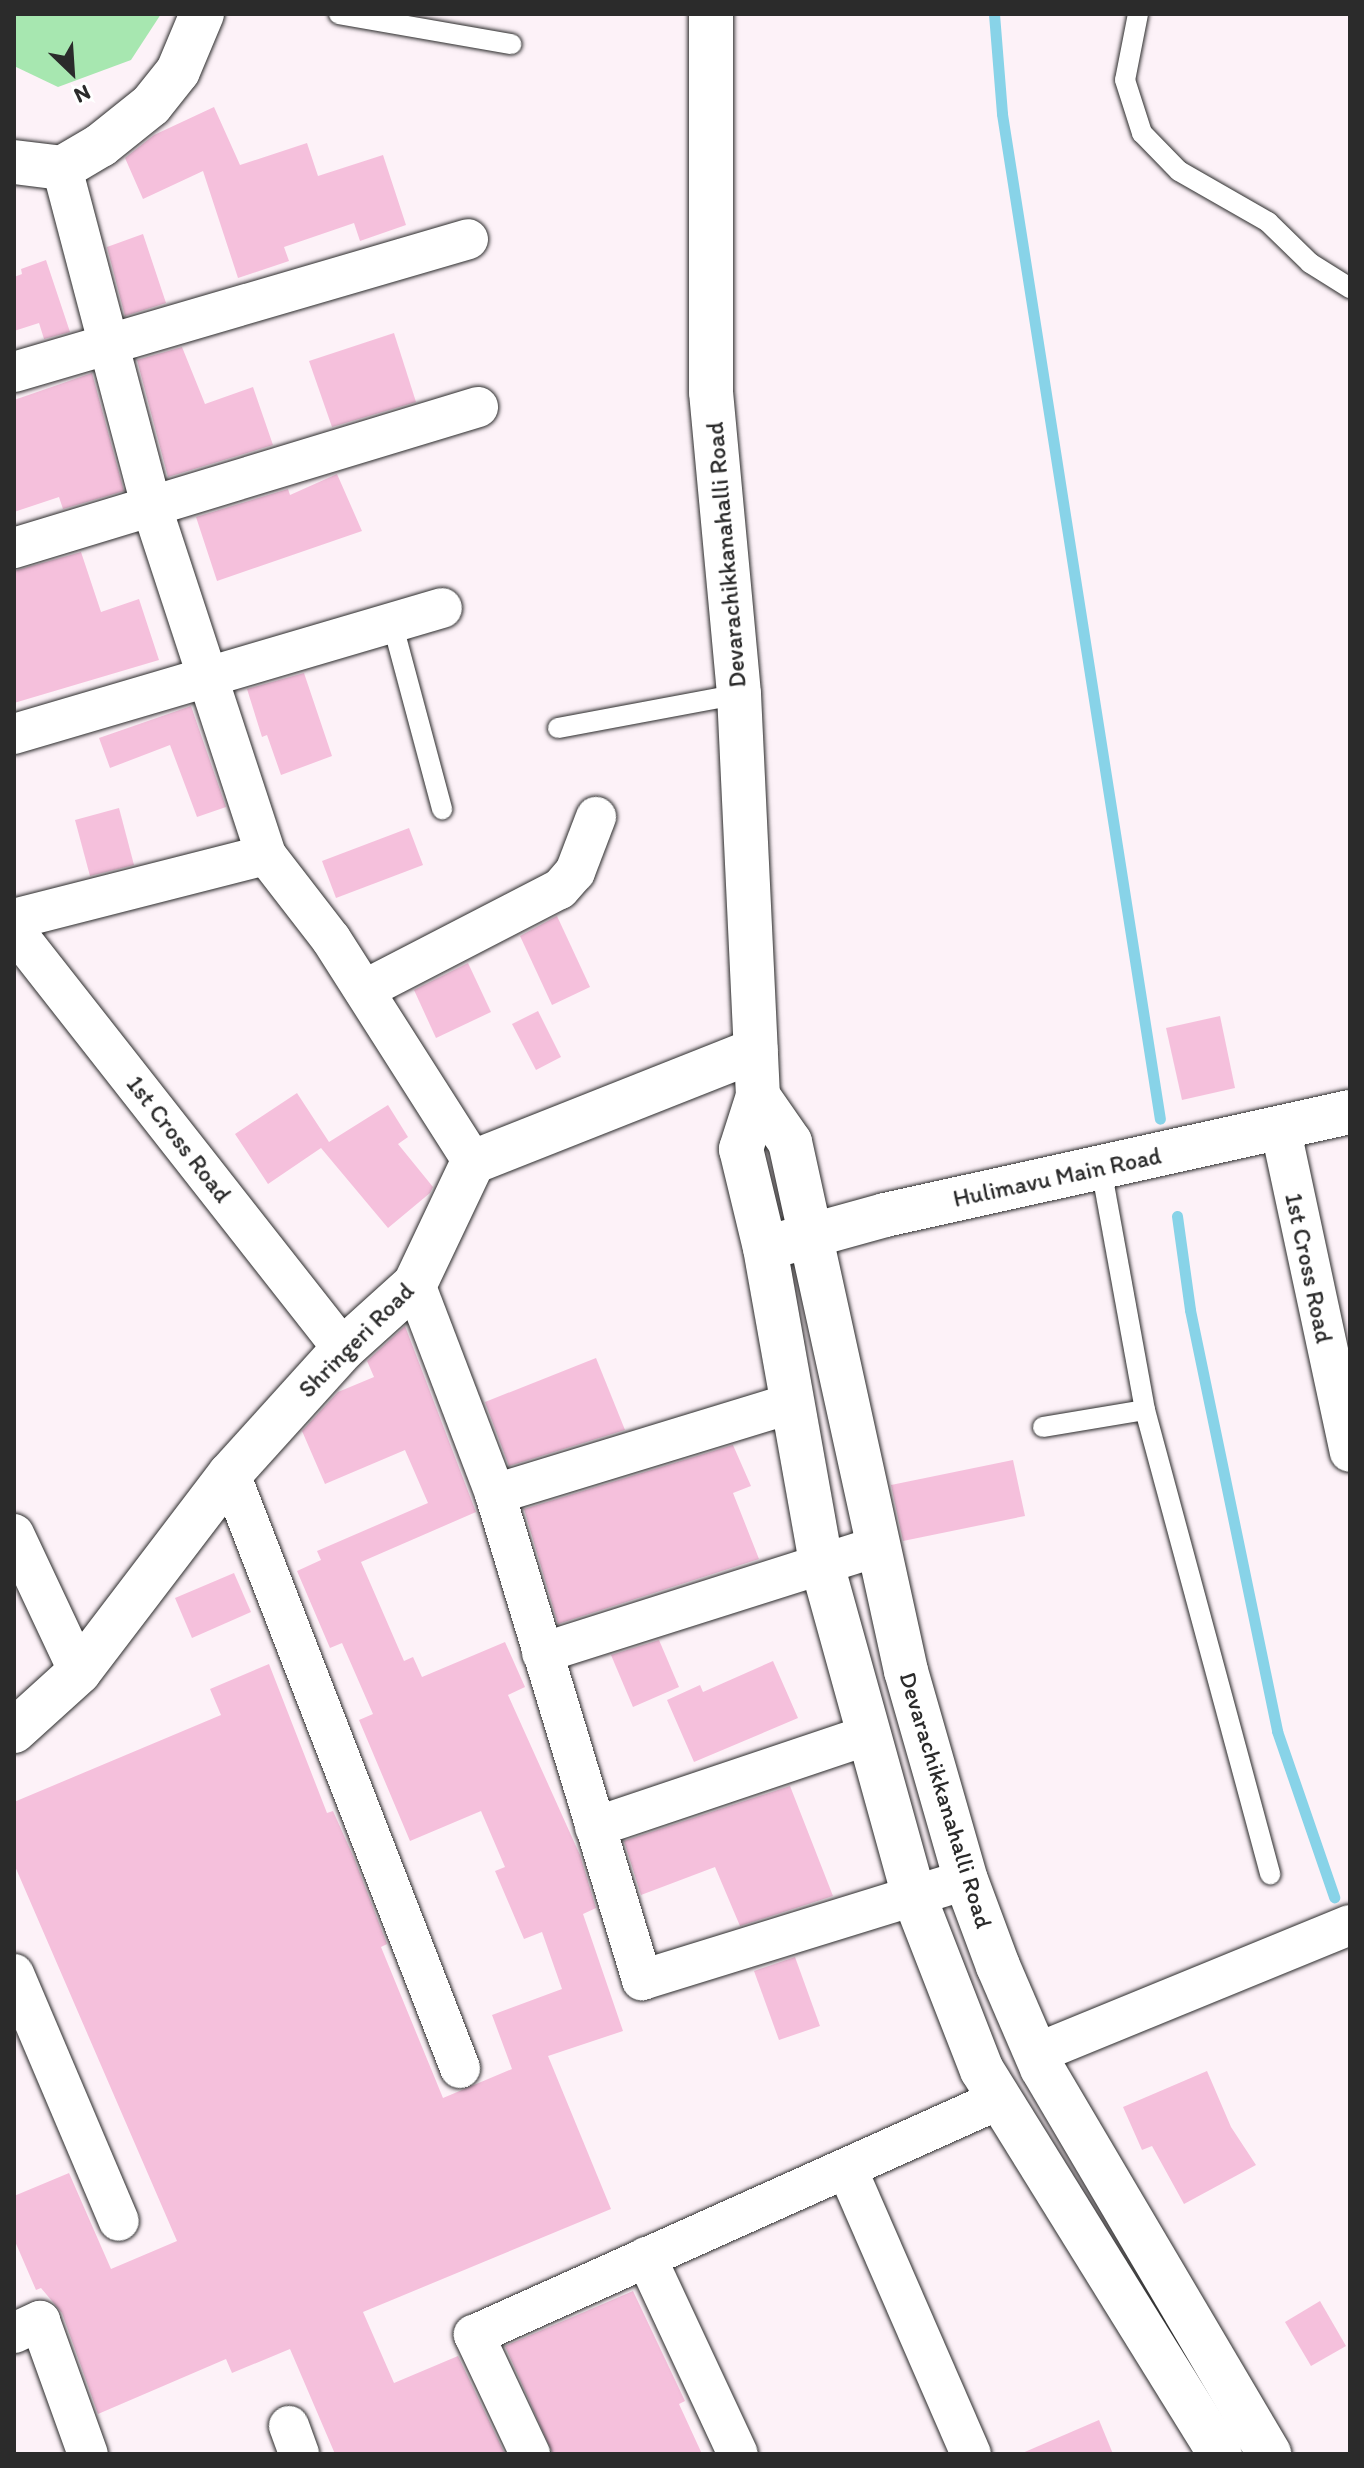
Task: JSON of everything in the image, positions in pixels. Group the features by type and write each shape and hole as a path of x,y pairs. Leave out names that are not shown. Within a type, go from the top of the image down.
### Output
{"main road":[{"path":"14,162 62,168 101,145 151,105 178,71 202,14"},
{"name":"Devarachikkanahalli Road","path":"711,14 711,392 739,694 758,1096 741,1149 765,1248 789,1404 821,1561 866,1736 914,1896 982,2070 1220,2454"},
{"path":"473,1162 756,1050"},
{"name":"Devarachikkanahalli Road","path":"758,1096 790,1142 906,1671 966,1880 1035,2054 1269,2454"},
{"name":"Hulimavu Main Road","path":"765,1248 1101,1168 1281,1131 1350,1112"},
{"name":"Shringeri Road","path":"14,1731 79,1672 230,1474 343,1349 415,1284 473,1162"}],"street":[{"path":"62,168 152,508 266,855 364,990 473,1162"},
{"path":"14,372 468,239"},
{"path":"14,548 478,407"},
{"path":"14,734 442,608"},
{"path":"364,990 560,889 575,872 596,817"},
{"path":"14,919 266,855"},
{"name":"1st Cross Road","path":"14,930 343,1349"},
{"name":"1st Cross Road","path":"1281,1131 1334,1309 1350,1452"},
{"path":"415,1284 495,1494 642,1980 966,1880"},
{"path":"495,1494 789,1404"},
{"path":"230,1474 460,2068"},
{"path":"14,1534 79,1672"},
{"path":"542,1653 821,1561 879,1546"},
{"path":"595,1827 866,1736"},
{"path":"1035,2054 1350,1925"},
{"path":"14,1974 119,2221"},
{"path":"530,2454 474,2335 1000,2099"},
{"path":"847,2169 971,2454"},
{"path":"646,2257 738,2454"},
{"path":"14,2333 40,2321 88,2454"}],"lane":[{"path":"339,14 511,44"},
{"path":"1138,14 1125,80 1142,133 1179,171 1268,222 1310,263 1350,288"},
{"path":"392,622 442,809"},
{"path":"558,728 739,694"},
{"path":"1101,1168 1145,1410 1270,1874"},
{"path":"1043,1427 1145,1410"}],"green space":[{"path":"14,14 161,14 131,60 58,87 14,66"}],"building":[{"path":"214,107 240,165 307,143 318,176 383,155 406,225 360,241 354,223 284,247 289,261 238,278 203,171 143,199 125,158 154,135"},
{"path":"143,234 166,303 125,316 107,247"},
{"path":"46,260 70,332 44,339 39,323 14,331 14,277 22,274 21,269"},
{"path":"394,333 416,402 332,427 309,361"},
{"path":"182,347 205,404 253,387 273,445 168,477 137,360"},
{"path":"92,373 124,491 63,509 59,497 14,512 14,400"},
{"path":"337,474 362,531 217,581 196,517 288,489 290,495"},
{"path":"81,552 101,612 139,599 159,660 14,703 14,571"},
{"path":"304,673 332,756 281,775 267,735 262,737 247,689"},
{"path":"191,706 226,807 197,817 170,745 110,768 99,738"},
{"path":"119,808 134,865 90,876 75,820"},
{"path":"409,828 423,865 336,898 322,861"},
{"path":"557,916 590,987 552,1005 520,936"},
{"path":"468,963 491,1012 436,1038 414,990"},
{"path":"538,1011 561,1057 536,1070 512,1024"},
{"path":"1220,1016 1235,1088 1182,1100 1166,1028"},
{"path":"297,1093 329,1142 388,1105 408,1137 398,1144 433,1187 430,1193 388,1228 321,1148 268,1184 235,1134"},
{"path":"405,1326 476,1512 361,1562 404,1661 413,1657 422,1677 505,1642 525,1687 508,1695 580,1855 596,1908 583,1914 623,2031 548,2056 611,2209 363,2312 394,2383 458,2356 505,2454 335,2454 290,2349 232,2373 226,2359 98,2414 62,2313 41,2288 36,2290 14,2239 14,2196 69,2173 111,2269 177,2241 14,1864 14,1802 221,1715 210,1689 269,1664 327,1813 333,1811 354,1858 387,1944 381,1947 443,2098 512,2069 492,2015 562,1989 542,1932 524,1939 495,1871 505,1867 481,1811 410,1841 359,1720 373,1714 342,1643 330,1648 297,1571 321,1560 317,1551 428,1503 405,1450 325,1484 302,1431 338,1392 374,1377 367,1361"},
{"path":"596,1358 625,1430 509,1466 485,1402"},
{"path":"733,1445 751,1486 733,1493 759,1559 558,1624 524,1509"},
{"path":"1013,1460 1025,1516 903,1541 891,1485"},
{"path":"234,1573 251,1612 192,1638 175,1598"},
{"path":"659,1640 679,1687 633,1707 611,1655"},
{"path":"773,1661 798,1718 694,1762 667,1700 700,1685 703,1692"},
{"path":"790,1786 833,1896 740,1926 715,1867 641,1895 624,1841"},
{"path":"795,1957 820,2026 779,2040 754,1971"},
{"path":"1207,2071 1231,2127 1256,2165 1184,2204 1152,2146 1142,2150 1123,2107"},
{"path":"633,2291 685,2401 679,2404 702,2454 553,2454 505,2346"},
{"path":"1320,2301 1346,2346 1311,2366 1285,2322"},
{"path":"1099,2420 1113,2454 1020,2454"}],"waterway":[{"path":"994,14 1002,114 1160,1119"},
{"path":"1177,1216 1190,1310 1277,1731 1334,1897"}]}
